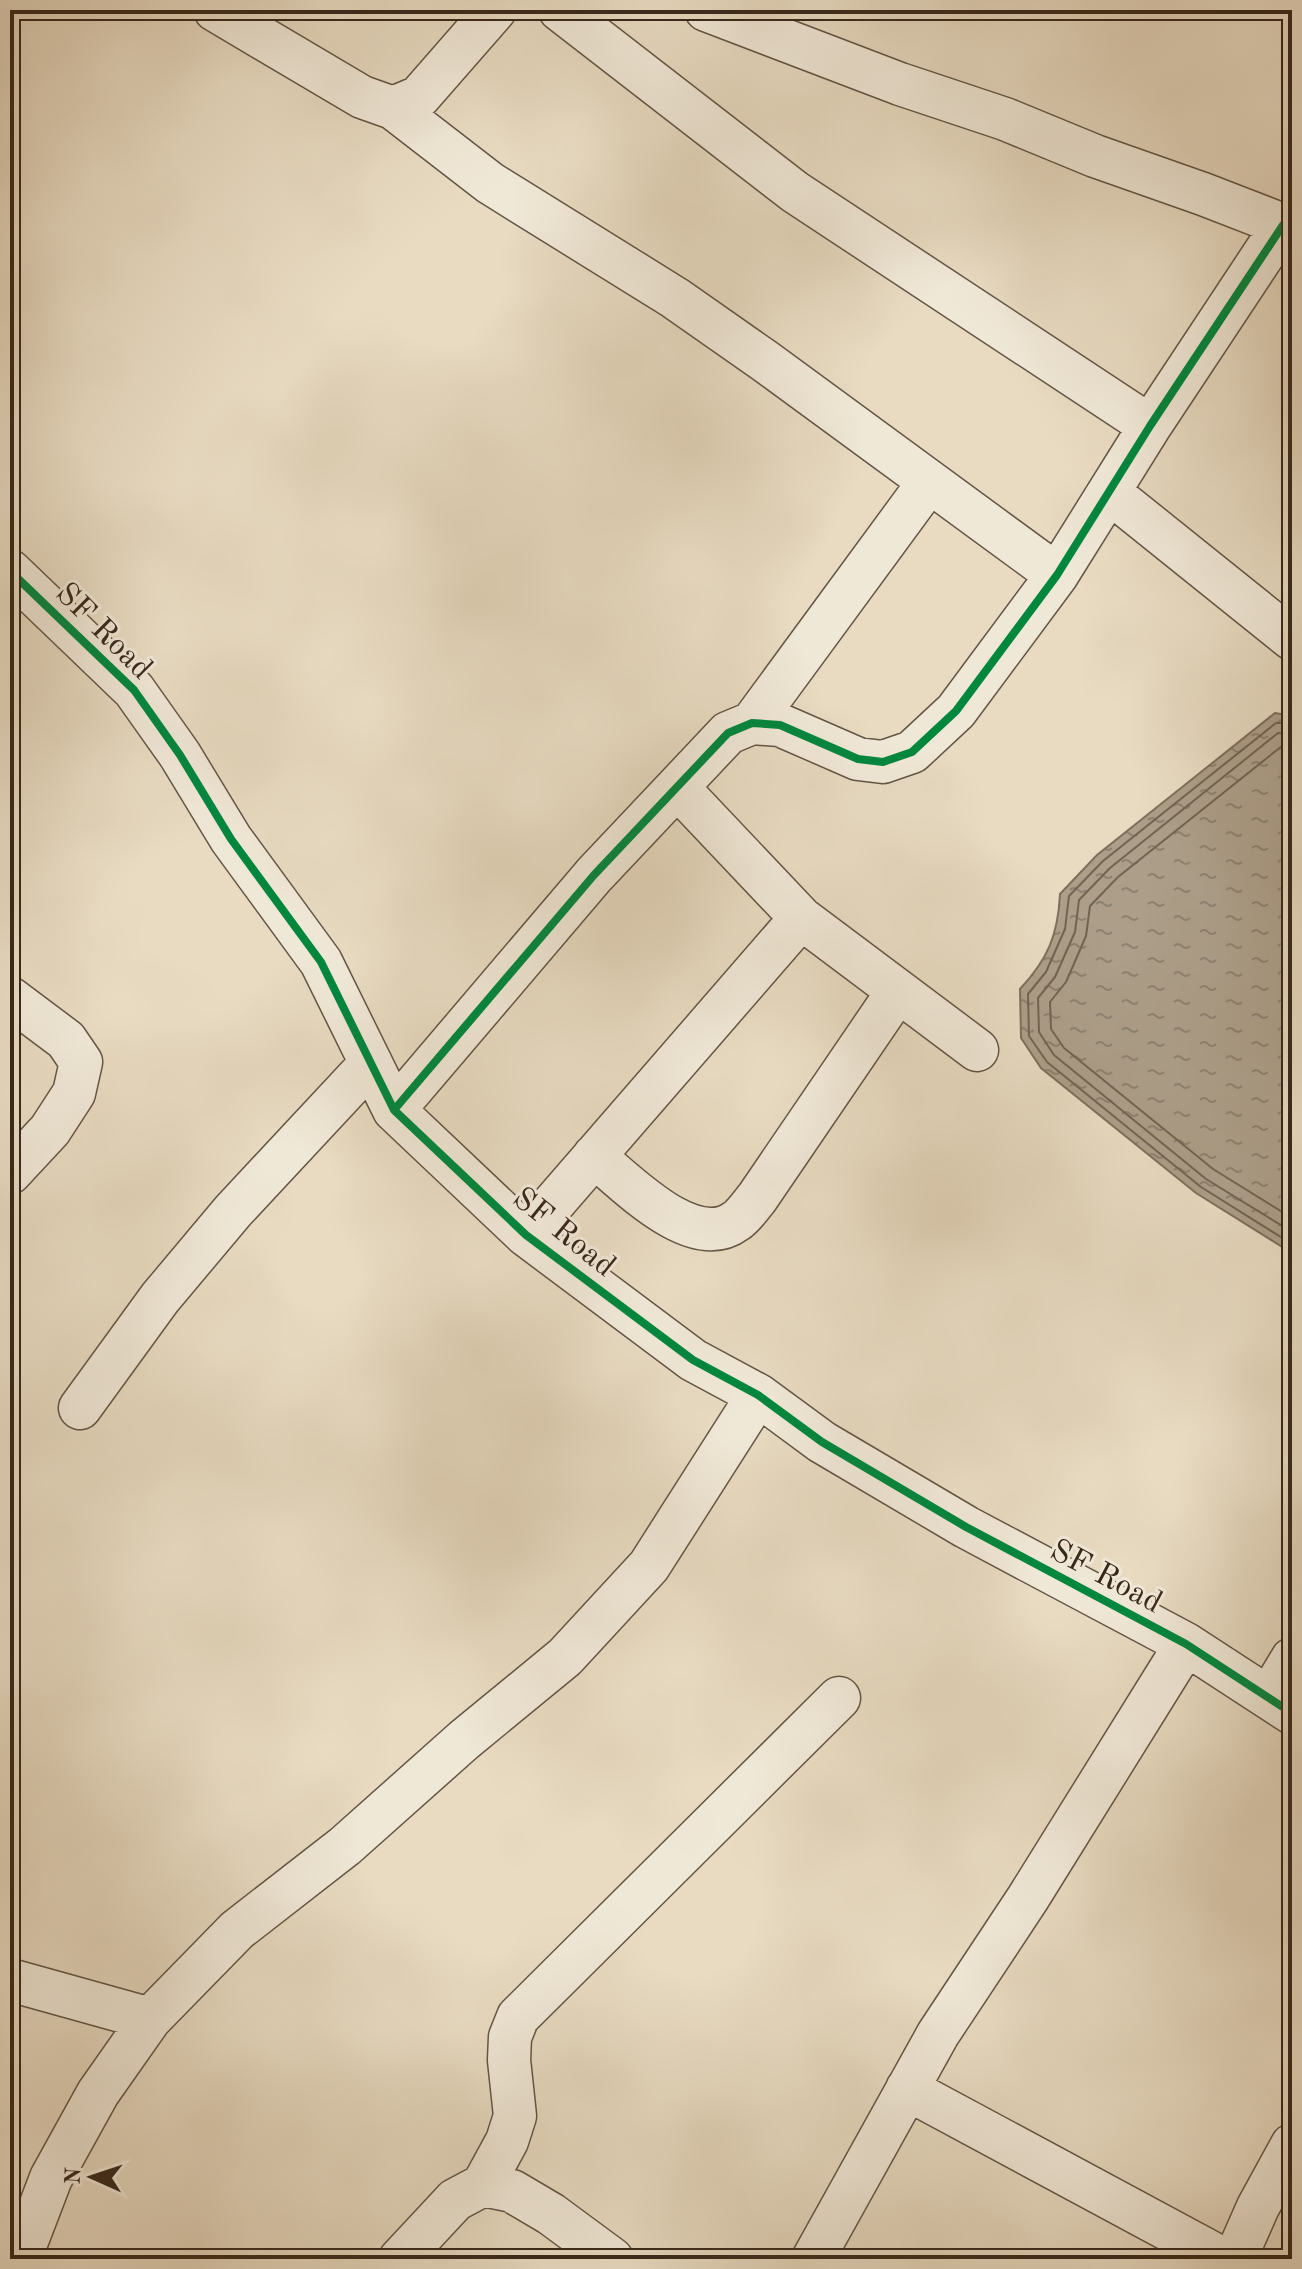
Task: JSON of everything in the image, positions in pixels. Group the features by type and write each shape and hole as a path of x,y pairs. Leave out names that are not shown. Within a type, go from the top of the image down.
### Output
{"street":[{"path":"215,10 362,97 393,108 490,183 589,242 701,316 1057,575"},
{"path":"393,108 419,97 495,10"},
{"path":"560,10 795,192 1150,426"},
{"path":"394,1110 594,875 728,733 752,723 780,725 858,759 883,762 912,752 956,711 1057,575 1150,426 1288,229 1005,119 900,84 706,10"},
{"path":"752,723 929,482"},
{"path":"1109,492 1292,639"},
{"name":"SF Road","path":"12,577 134,690 180,755 231,839 321,962 394,1110 526,1235 693,1360 758,1395 822,1442 966,1527 1186,1644 1280,1705"},
{"path":"677,787 801,918 977,1050"},
{"path":"526,1235 801,918"},
{"path":"594,1156 662,1211 687,1225 715,1231 736,1221 757,1198 898,991"},
{"path":"10,998 66,1040 81,1062 74,1093 50,1130 10,1173"},
{"path":"80,1408 178,1276 233,1211 371,1063"},
{"path":"20,2259 51,2178 98,2093 150,2019 237,1930 345,1846 464,1740 565,1657 649,1566 758,1395"},
{"path":"813,2259 938,2034 1028,1898 1186,1644"},
{"path":"1280,1705 1292,1659"},
{"path":"400,2259 455,2200 483,2185 507,2141 515,2116 509,2060 510,2037 518,2017 839,1698"},
{"path":"10,1980 150,2019"},
{"path":"907,2089 1223,2259"},
{"path":"1235,2259 1258,2207 1292,2145"},
{"path":"483,2185 512,2191 551,2214 612,2259"}],"water":[{"path":"1275,713 1292,716 1292,1253 1196,1193 1041,1068 1021,1038 1020,989 1050,946 1060,894 1097,855"}],"cycle path":[{"path":"394,1110 594,875 728,733 752,723 780,725 858,759 883,762 912,752 956,711 1057,575 1150,426 1283,225"},
{"path":"10,571 134,690 180,755 231,839 321,962 394,1110 526,1235 693,1360 758,1395 822,1442 966,1527 1186,1644 1292,1713"}]}
